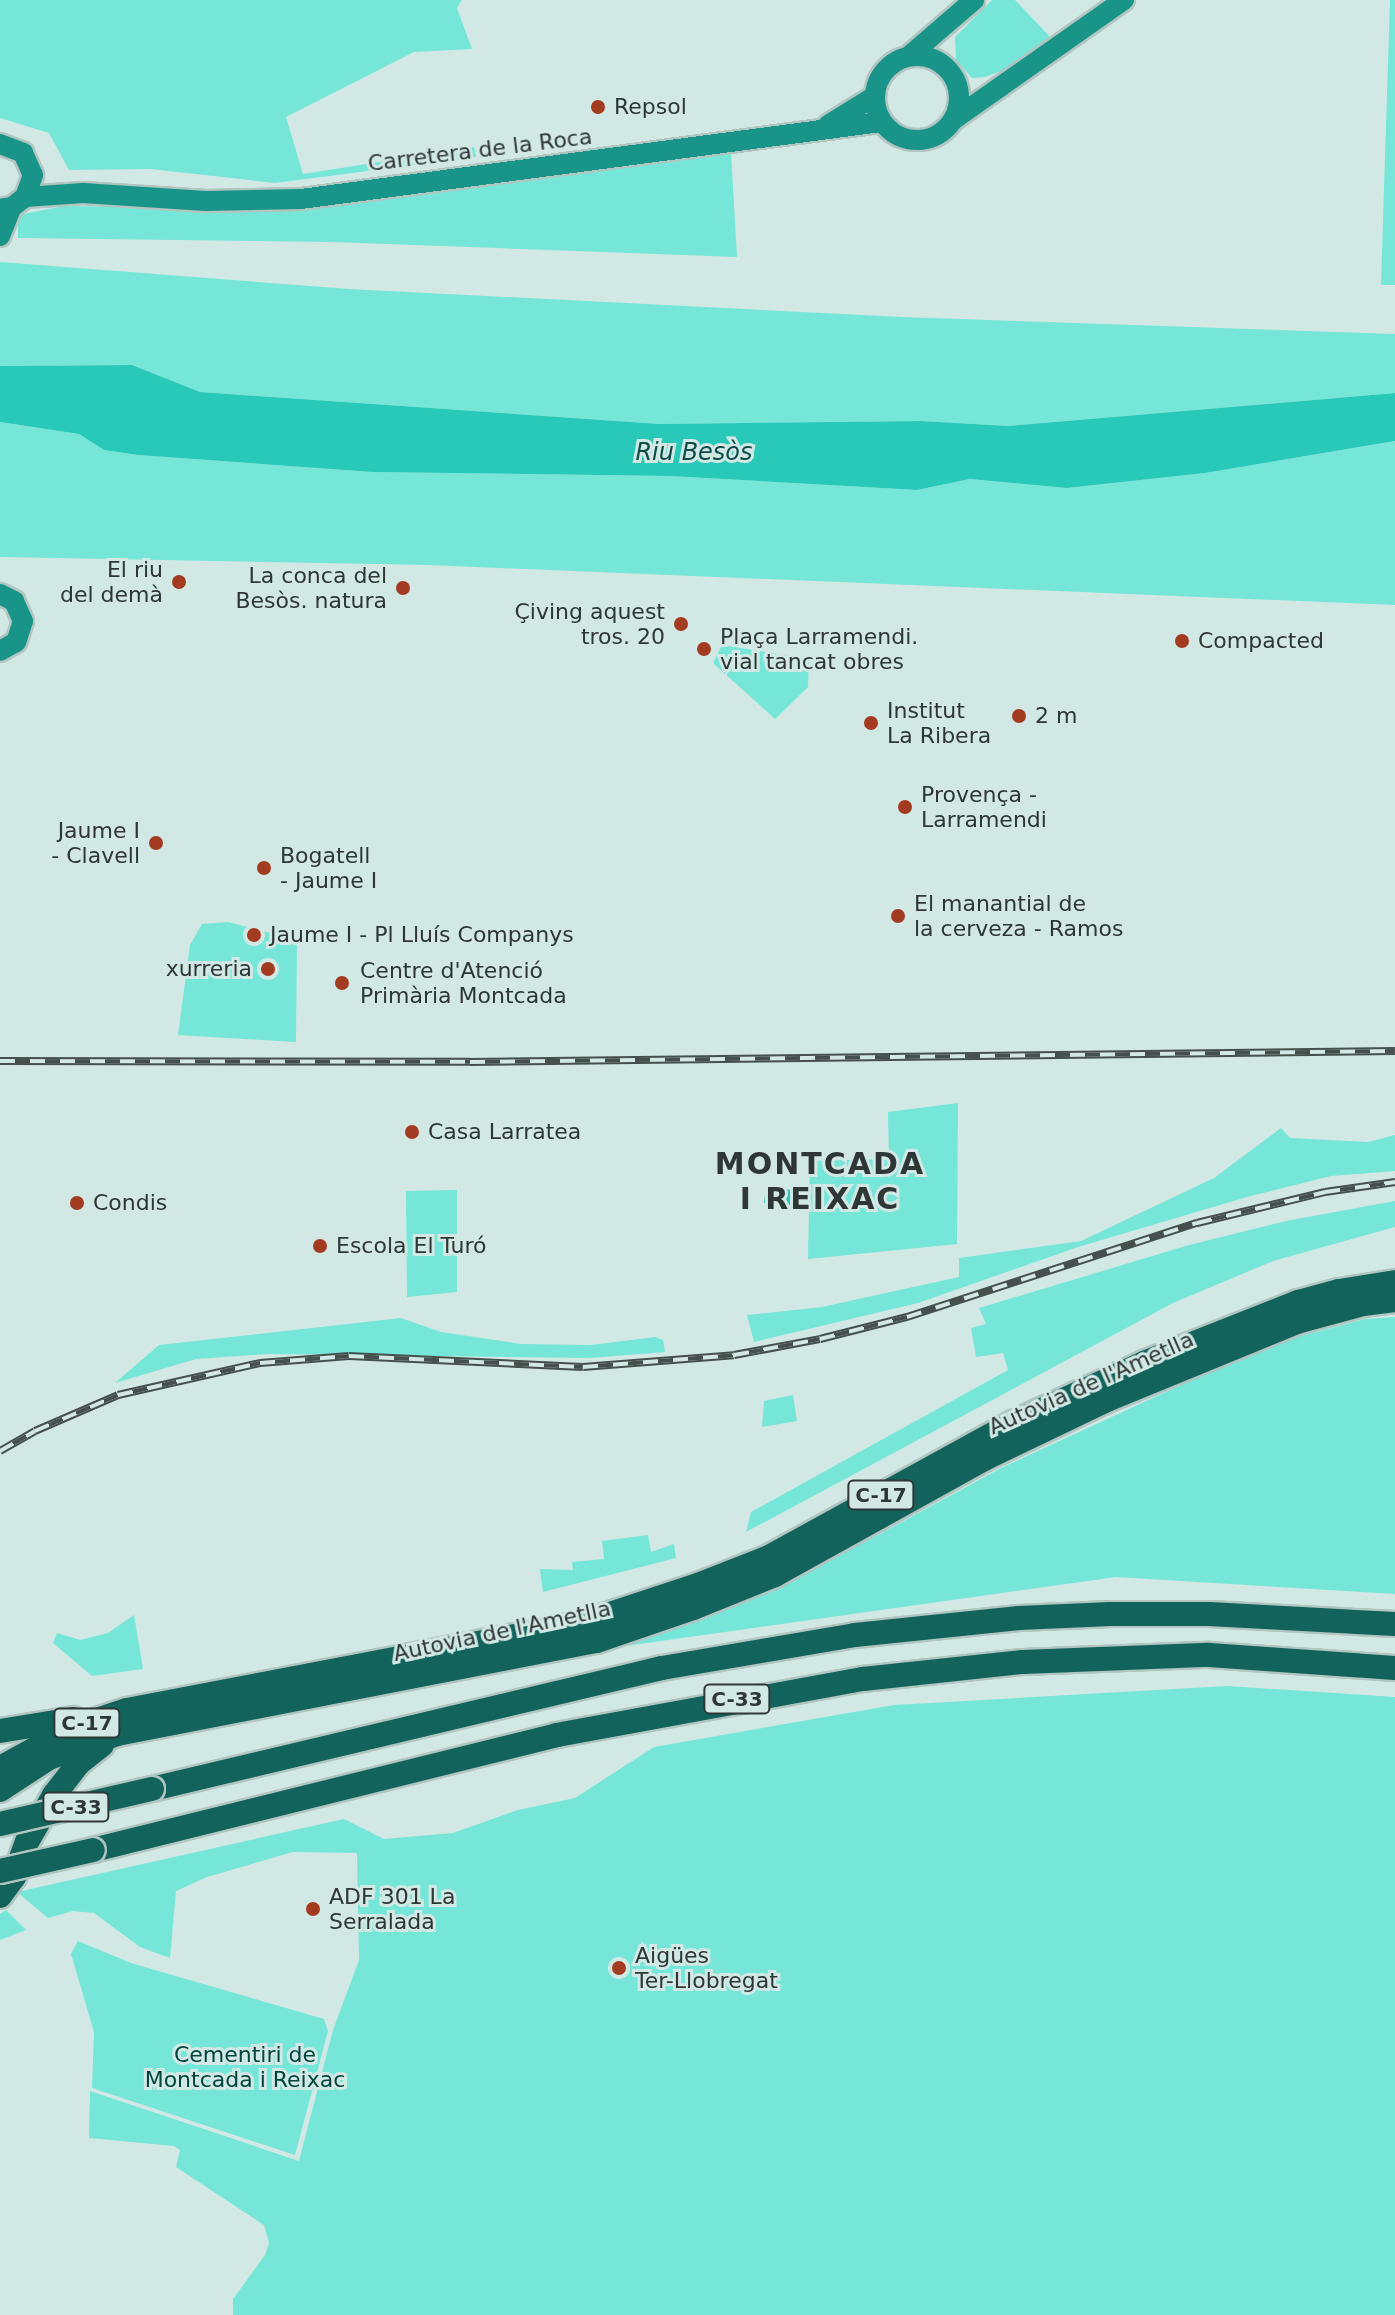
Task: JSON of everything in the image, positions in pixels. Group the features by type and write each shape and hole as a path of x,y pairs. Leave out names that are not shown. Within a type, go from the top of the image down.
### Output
{"highway":[{"name":"Autovia de l'Ametlla","path":"0,1768 73,1728 127,1710 583,1623 698,1585 769,1557 970,1445 1144,1363 1298,1302 1339,1291 1395,1282"},
{"name":"Autovia de l'Ametlla","path":"0,1790 49,1758 117,1734 597,1641 652,1622 775,1575 984,1459 1116,1396 1297,1322 1363,1304 1395,1300"},
{"name":"C-33","path":"0,1824 662,1668 855,1635 1019,1618 1111,1614 1209,1614 1395,1624"},
{"name":"C-33","path":"0,1871 557,1735 863,1679 1023,1662 1194,1655 1395,1668"},
{"path":"0,1731 127,1710"},
{"path":"0,1896 14,1877 27,1842 70,1772 117,1734"}],"street":[{"path":"974,0 909,56 885,70 875,96 881,122 895,135 913,141 932,138 991,91 1013,81 1124,0"},
{"path":"938,62 950,23"},
{"path":"909,56 922,56 938,62 957,87 959,98 953,120"},
{"path":"957,87 991,91"},
{"path":"821,130 875,96"},
{"name":"Carretera de la Roca","path":"12,204 83,193 206,201 301,199 881,122"},
{"name":"Carretera de la Roca","path":"0,144 19,150 32,170 83,193"},
{"path":"0,236 12,204 31,187 32,170"},
{"path":"0,594 14,601 23,621 16,642 0,651"}],"green space":[{"path":"0,0 462,0 457,8 472,49 414,52 286,117 303,174 474,147 476,157 275,183 150,169 69,170 49,133 0,118"},
{"path":"992,0 1015,0 1052,39 1015,66 985,77 972,78 956,60 955,37"},
{"path":"1390,0 1395,0 1395,285 1381,285"},
{"path":"731,152 737,257 332,242 18,238 18,221 23,214 64,206 300,209"},
{"path":"0,262 349,289 902,317 1395,334 1395,393 1008,426 921,421 660,424 200,392 132,365 0,366"},
{"path":"0,422 79,434 104,450 138,455 372,472 669,476 917,490 970,479 1067,488 1205,473 1395,441 1395,605 428,565 0,557"},
{"path":"722,645 809,659 808,687 775,719 713,663"},
{"path":"228,922 297,940 296,1042 178,1035 190,945 202,924"},
{"path":"958,1103 957,1244 808,1259 810,1161 889,1159 888,1112"},
{"path":"1281,1128 1290,1138 1368,1142 1395,1135 1395,1171 1331,1176 1247,1197 1078,1247 918,1303 754,1342 747,1315 822,1307 959,1277 959,1258 1081,1241 1214,1178"},
{"path":"457,1190 457,1292 407,1297 406,1191"},
{"path":"1395,1201 1395,1227 1273,1261 1173,1303 746,1532 751,1512 1008,1370 1003,1353 976,1357 971,1328 986,1324 979,1308 1189,1245 1286,1221"},
{"path":"1395,1317 1395,1594 1116,1577 625,1646 880,1534 1001,1468 1220,1367 1297,1337 1365,1319"},
{"path":"401,1318 441,1332 521,1344 591,1345 655,1337 663,1340 665,1352 590,1358 268,1354 196,1359 115,1383 159,1345"},
{"path":"793,1395 797,1421 762,1427 764,1401"},
{"path":"648,1535 651,1552 674,1544 676,1558 543,1592 540,1569 573,1570 572,1562 604,1559 602,1541"},
{"path":"134,1615 143,1669 92,1676 53,1643 57,1633 80,1640 108,1633"},
{"path":"1227,1686 1395,1697 1395,2315 233,2315 233,2299 265,2255 269,2243 264,2225 176,2167 180,2150 174,2146 89,2138 90,2091 299,2161 333,2030 359,1960 357,1853 293,1852 207,1877 176,1891 170,1958 140,1947 94,1913 73,1911 48,1918 17,1892 344,1819 384,1839 453,1833 518,1810 575,1798 654,1747 894,1705"},
{"path":"6,1910 26,1930 0,1940 0,1914"},
{"name":"Cementiri de Montcada i Reixac","path":"78,1941 131,1963 324,2019 328,2031 295,2155 92,2088 94,2032 71,1954"}],"water":[{"name":"Riu Besòs","path":"132,365 200,392 660,424 921,421 1008,426 1395,393 1395,441 1205,473 1067,488 970,479 917,490 669,476 372,472 138,455 104,450 79,434 0,422 0,366"},
{"path":"766,1187 801,1191 800,1206 764,1203"}],"railway":[{"path":"0,1061 470,1062 1395,1051"},
{"path":"0,1451 35,1431 118,1395 260,1363 349,1356 583,1367 734,1355 820,1339 907,1317 1197,1223 1325,1192 1395,1182"}],"place":[{"name":"Repsol","path":"598,107"},
{"name":"El riu del demà","path":"179,582"},
{"name":"La conca del Besòs. natura","path":"403,588"},
{"name":"Çiving aquest tros. 20","path":"681,624"},
{"name":"Compacted","path":"1182,641"},
{"name":"Plaça Larramendi. vial tancat obres","path":"704,649"},
{"name":"2 m","path":"1019,716"},
{"name":"Institut La Ribera","path":"871,723"},
{"name":"Provença - Larramendi","path":"905,807"},
{"name":"Jaume I - Clavell","path":"156,843"},
{"name":"Bogatell - Jaume I","path":"264,868"},
{"name":"El manantial de la cerveza - Ramos","path":"898,916"},
{"name":"Jaume I - Pl Lluís Companys","path":"254,935"},
{"name":"xurreria","path":"268,969"},
{"name":"Centre d'Atenció Primària Montcada","path":"342,983"},
{"name":"Casa Larratea","path":"412,1132"},
{"name":"Condis","path":"77,1203"},
{"name":"Escola El Turó","path":"320,1246"},
{"name":"ADF 301 La Serralada","path":"313,1909"},
{"name":"Aigües Ter-Llobregat","path":"619,1968"}],"district":[{"name":"MONTCADA I REIXAC","path":"820,1181"}]}
